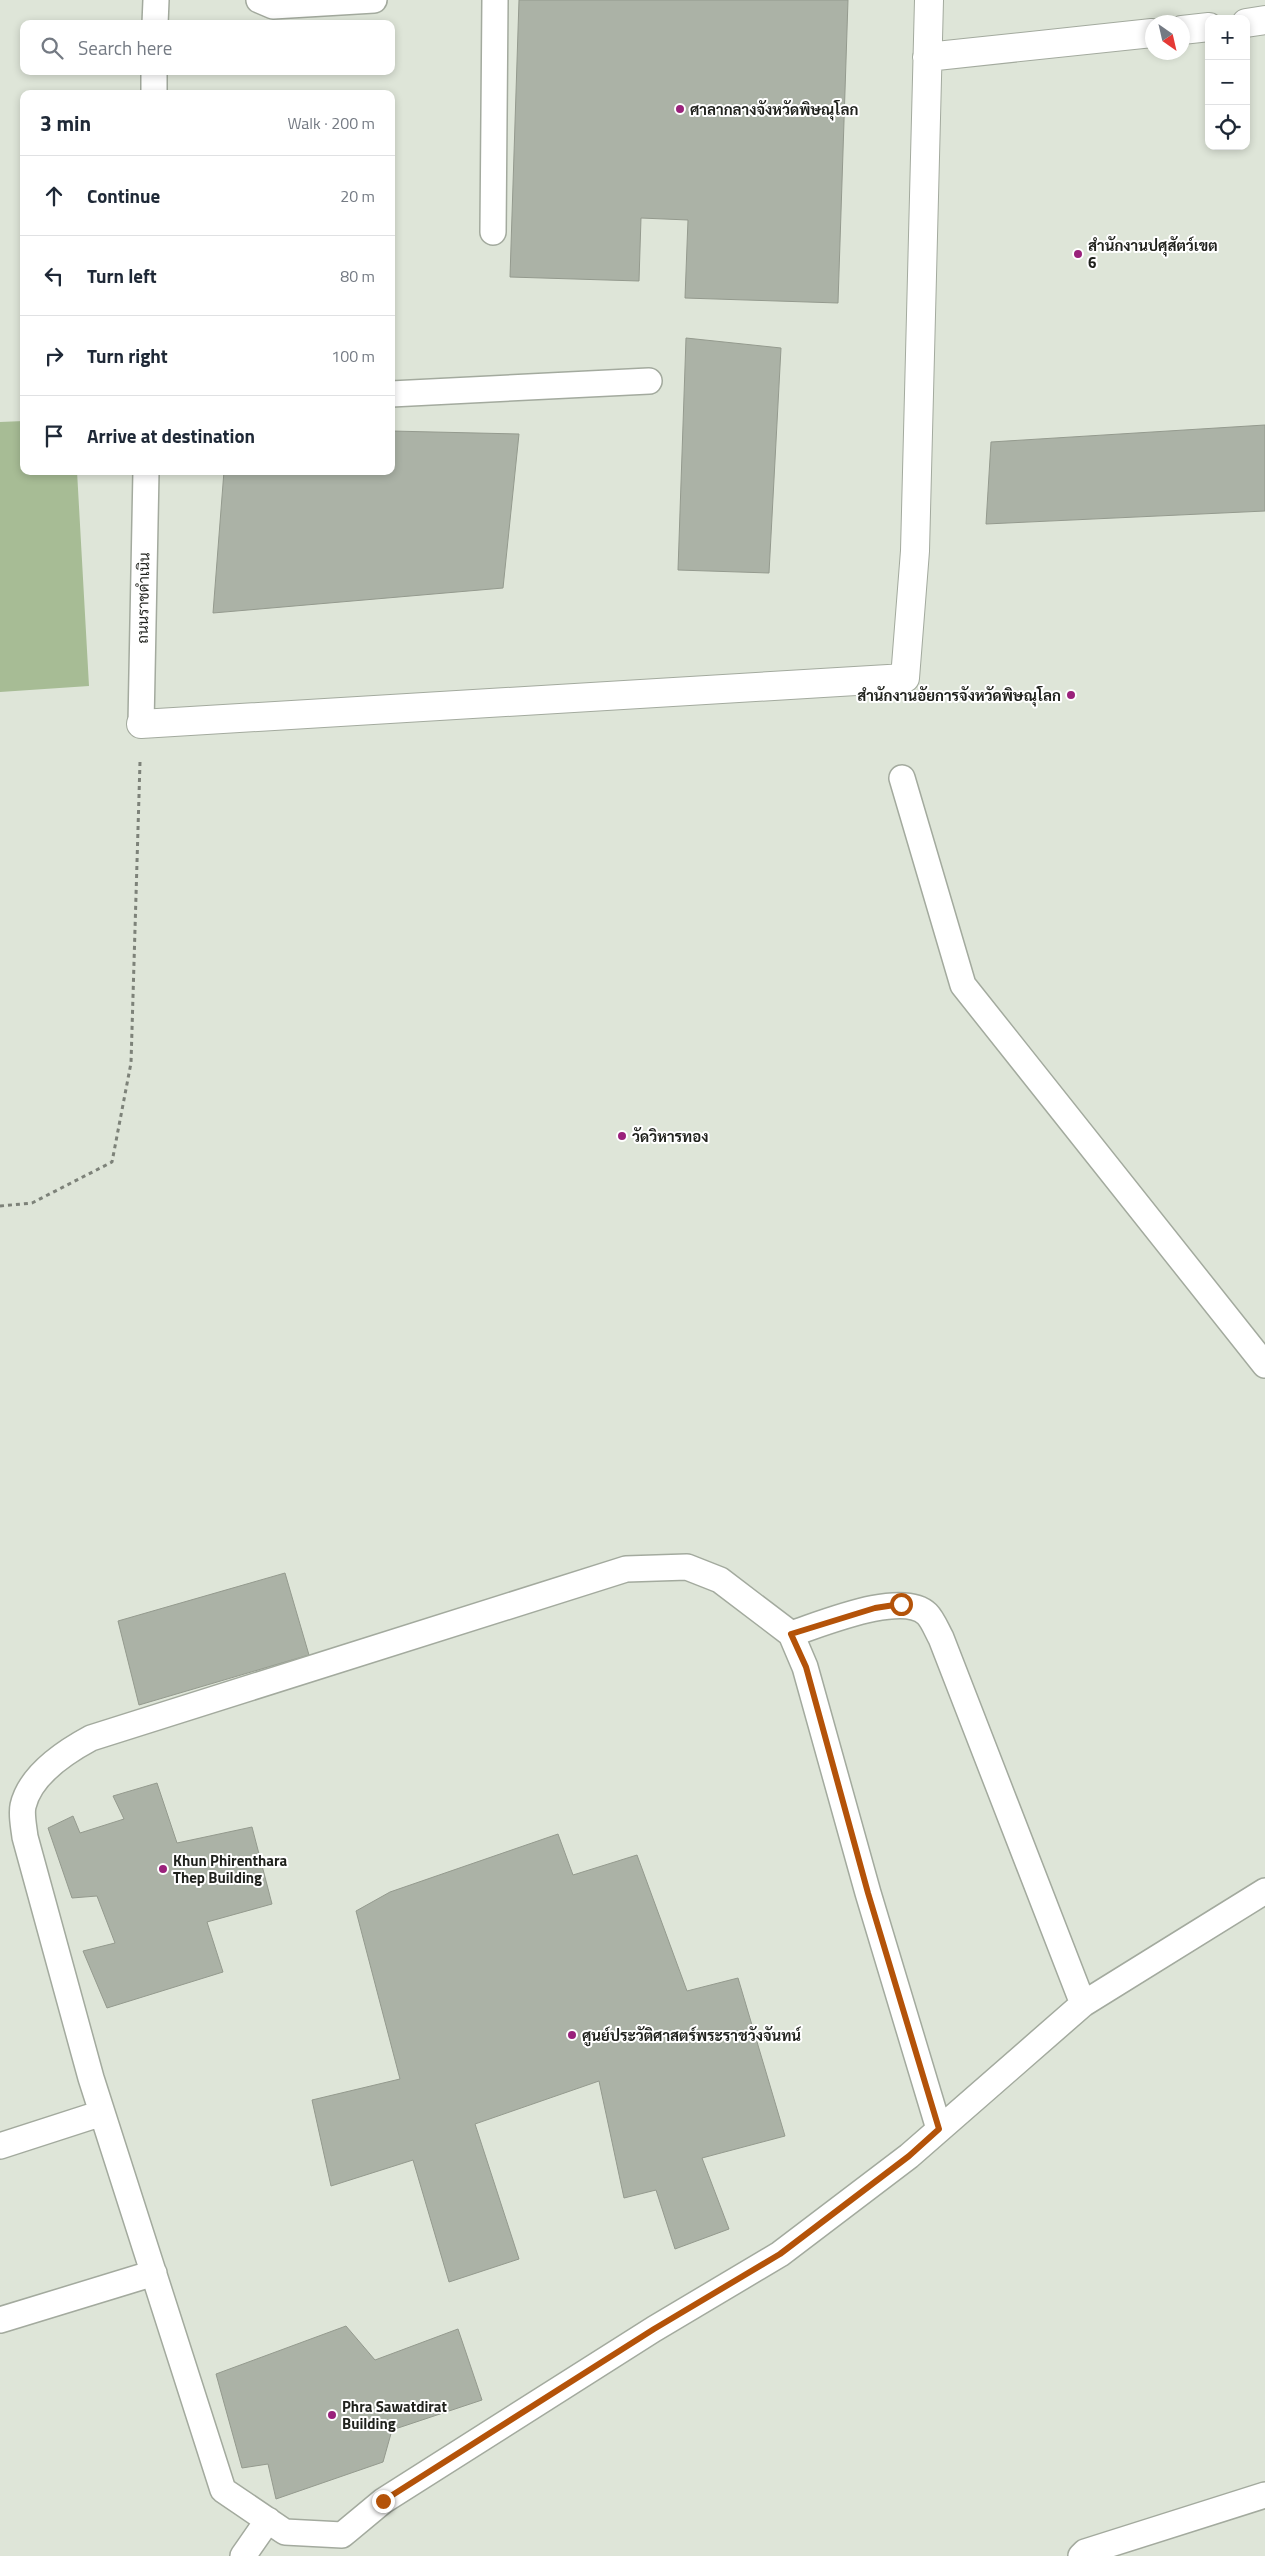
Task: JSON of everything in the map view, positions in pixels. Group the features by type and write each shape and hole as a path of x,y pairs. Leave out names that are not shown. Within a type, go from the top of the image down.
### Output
{"street":[{"path":"141,724 905,678 915,551 929,0"},
{"path":"1250,22 1265,20"},
{"path":"1190,29 1205,27"},
{"path":"927,57 1145,34"}],"lane":[{"path":"155,20 156,0"},
{"path":"259,0 273,6 374,0"},
{"path":"492,232 496,0"},
{"path":"154,75 154,90"},
{"path":"395,394 650,381"},
{"name":"ถนนราชดำเนิน","path":"141,724 146,475"},
{"path":"902,778 962,985 1265,1366"},
{"path":"939,2129 868,1893 806,1667 791,1634 720,1580 687,1567 626,1569 135,1722 90,1738 53,1763 36,1782 22,1807 25,1838 102,2113 223,2490 285,2532 342,2535 399,2491 654,2329 780,2254 909,2156 1084,2004 1265,1891"},
{"path":"791,1634 875,1608 901,1604 915,1607 928,1614 941,1638 1084,2004"},
{"path":"0,2146 102,2113"},
{"path":"0,2320 154,2273"},
{"path":"1081,2556 1085,2552 1265,2495"},
{"path":"243,2556 268,2520"}],"path":[{"path":"0,1206 32,1203 112,1162 131,1063 141,724"}],"green space":[{"path":"20,421 20,475 77,475 89,686 0,692 0,422"}],"building":[{"name":"ศาลากลางจังหวัดพิษณุโลก","path":"519,0 848,0 838,303 685,298 688,220 641,218 639,281 510,277"},
{"path":"686,338 781,348 769,573 678,570"},
{"path":"1265,425 1265,511 986,524 991,442"},
{"path":"395,431 519,434 503,588 213,613 224,475 395,475"},
{"path":"285,1573 309,1655 139,1705 118,1621"},
{"name":"Khun Phirenthara Thep Building","path":"157,1783 177,1843 252,1827 272,1904 207,1922 223,1972 107,2008 83,1951 115,1943 97,1896 72,1898 48,1828 73,1816 80,1833 124,1819 113,1796"},
{"name":"ศูนย์ประวัติศาสตร์พระราชวังจันทน์","path":"558,1834 573,1875 637,1855 687,1991 738,1978 785,2136 702,2158 729,2229 675,2249 656,2190 624,2198 599,2081 475,2124 519,2259 449,2282 413,2160 331,2186 312,2100 400,2079 356,1911 390,1892"},
{"name":"Phra Sawatdirat Building","path":"346,2326 375,2360 458,2329 482,2400 392,2430 383,2462 276,2499 268,2464 242,2468 216,2374"}],"place":[{"name":"ศาลากลางจังหวัดพิษณุโลก","path":"680,109"},
{"name":"สำนักงานปศุสัตว์เขต 6","path":"1078,254"},
{"name":"สำนักงานอัยการจังหวัดพิษณุโลก","path":"1071,695"},
{"name":"วัดวิหารทอง","path":"622,1136"},
{"name":"Khun Phirenthara Thep Building","path":"163,1869"},
{"name":"ศูนย์ประวัติศาสตร์พระราชวังจันทน์","path":"572,2035"},
{"name":"Phra Sawatdirat Building","path":"332,2415"}],"route":[{"path":"383,2501 654,2329 780,2254 909,2156 939,2129 868,1893 806,1667 791,1634 875,1608 901,1604"}]}
